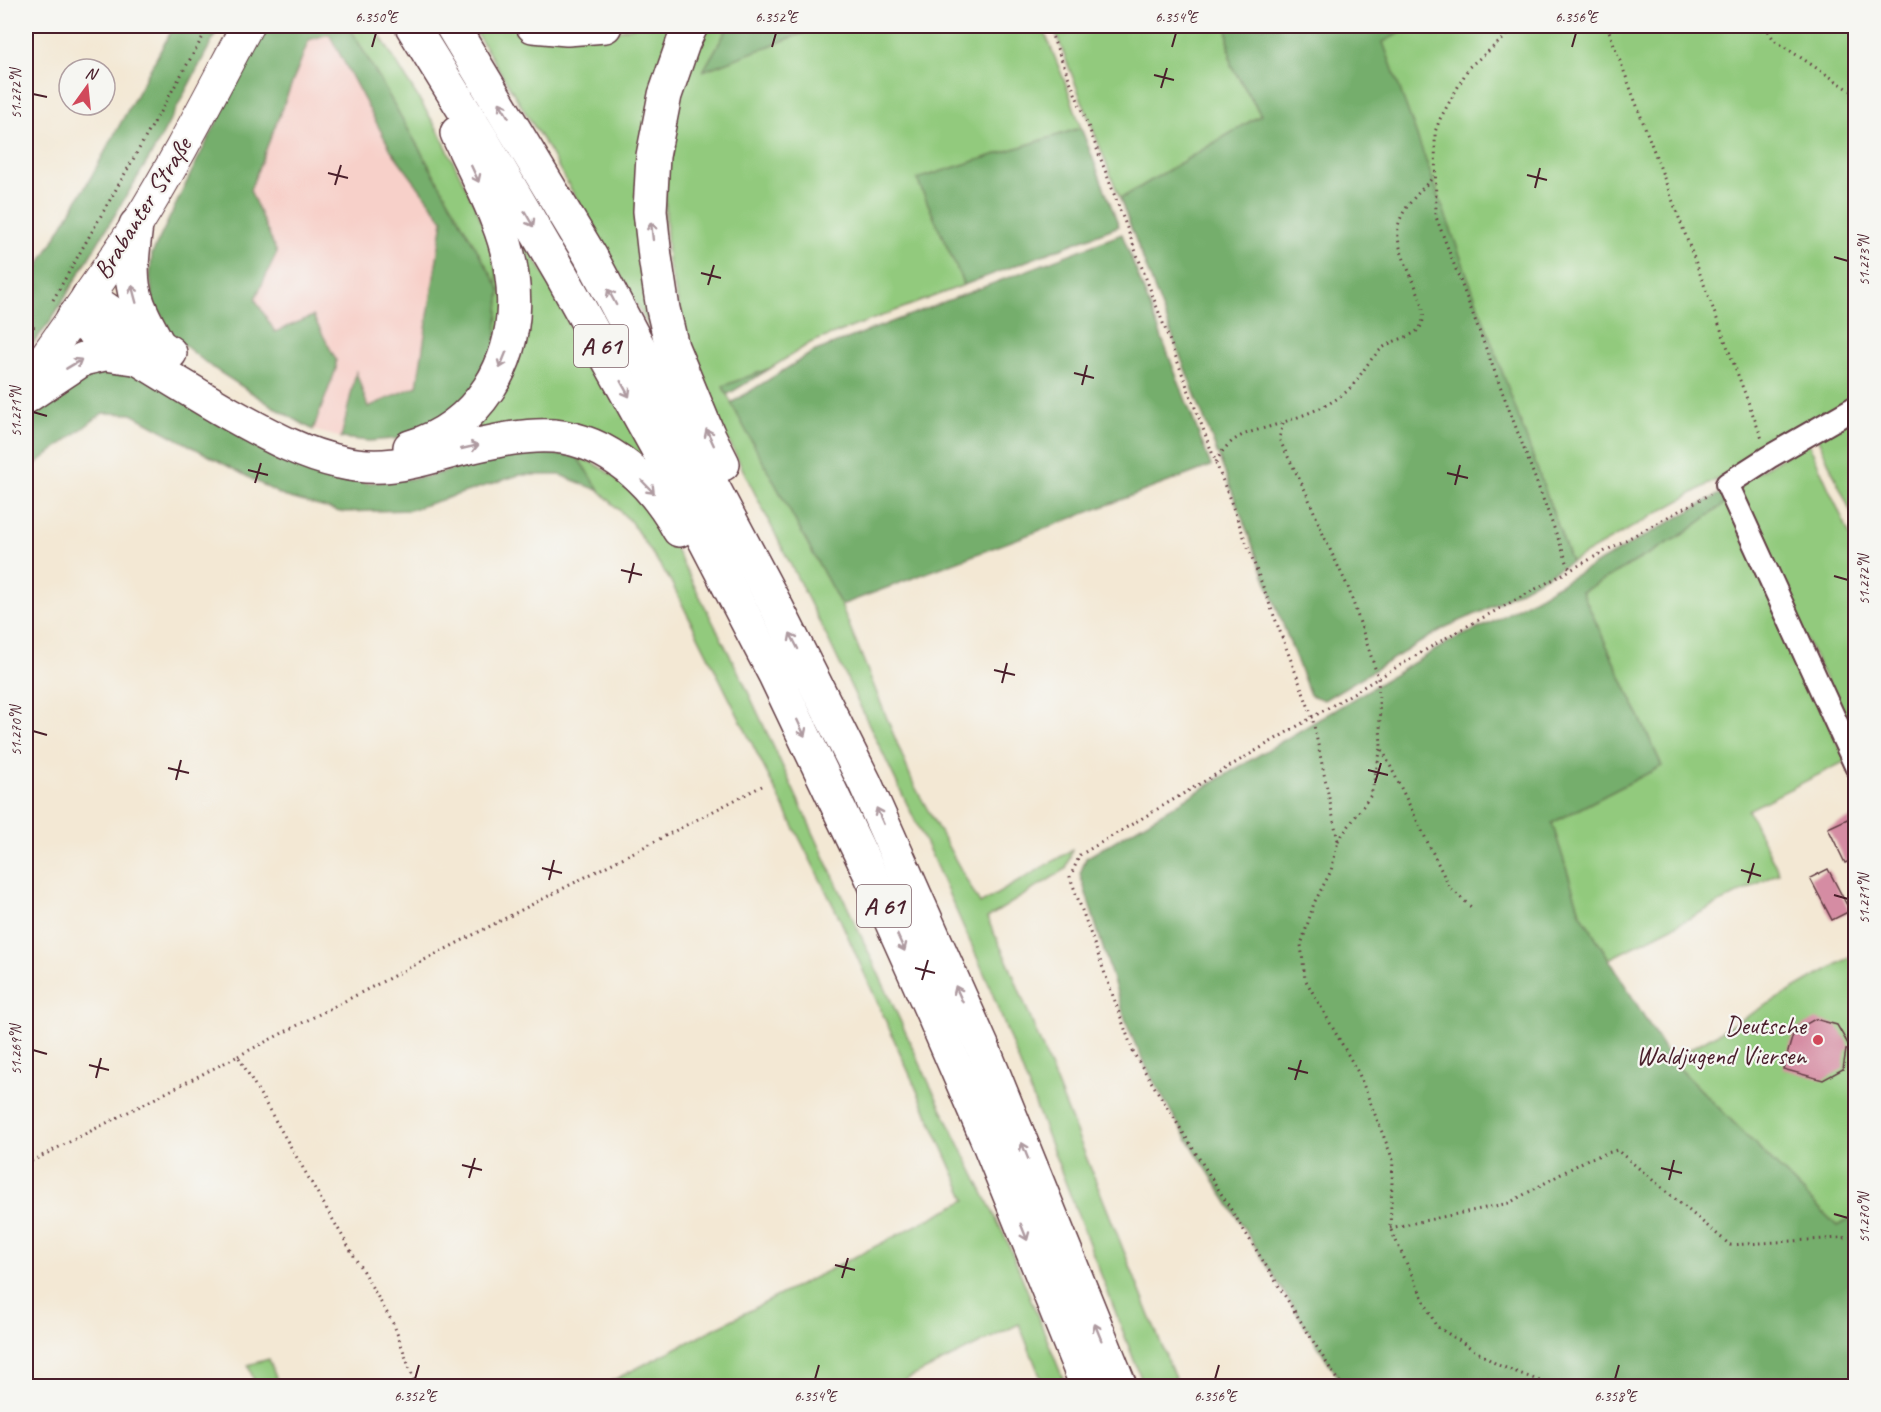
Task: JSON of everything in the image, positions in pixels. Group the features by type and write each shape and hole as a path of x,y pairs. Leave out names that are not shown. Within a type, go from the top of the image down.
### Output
{"highway":[{"path":"71,306 150,353 293,431 327,445 348,450 385,452 400,450 447,432 462,420 483,397 503,363 509,344 515,299 498,221 452,123 419,69 411,26"},
{"name":"A 61","path":"411,26 483,141 562,276 655,444 775,675 871,876 932,1012 987,1139 1087,1386"},
{"name":"A 61","path":"452,26 591,258 777,608 865,783 983,1048 1120,1386"},
{"path":"533,26 567,29 605,26"},
{"path":"691,26 683,42 665,95 653,156 650,211 656,268 672,347 708,434 750,519 777,608"},
{"path":"136,225 132,283 150,353"},
{"path":"26,397 83,358 105,354 150,353 268,435 307,453 343,463 397,465 417,462 469,447 538,436 555,436 598,447 632,471 672,516 707,579 775,675"}],"main road":[{"name":"Brabanter Straße","path":"26,384 71,306 136,225 247,26"}],"street":[{"path":"1856,407 1727,484 1856,766"}],"path":[{"path":"71,306 209,26"},
{"path":"1048,26 1089,128 1312,716 1338,841"},
{"path":"1515,26 1509,34 1469,67 1450,99 1435,132 1436,216 1570,570"},
{"path":"1607,26 1769,457"},
{"path":"1765,26 1774,40 1856,94"},
{"path":"1216,462 1222,450 1232,441 1246,434 1284,423 1333,402 1351,387 1374,356 1385,346 1416,331 1424,320 1424,308 1406,267 1397,234 1399,222 1409,204 1435,174"},
{"path":"26,337 39,321"},
{"path":"1284,423 1279,439 1306,492 1348,587 1378,678 1382,747 1371,795 1338,841 1331,871 1314,903 1301,945 1305,979 1359,1074 1393,1160 1390,1228 1436,1326 1498,1365 1553,1386"},
{"path":"1346,1386 1338,1381 1134,1054 1070,877 1080,855 1312,716 1450,635 1727,484"},
{"path":"1382,747 1450,888 1471,907"},
{"path":"26,1164 764,785"},
{"path":"237,1056 394,1325 416,1386"},
{"path":"1390,1228 1509,1203 1588,1160 1617,1150 1730,1245 1856,1237"},
{"path":"1855,1386 1856,1378"}],"shaded area":[{"path":"329,34 391,150 443,220 417,386 368,408 356,373 341,438 313,430 336,369 313,316 275,332 255,299 277,253 250,190 309,40"}],"green space":[{"path":"174,26 220,26 156,147 50,322 26,352 26,287 91,177"},
{"path":"266,26 349,26 500,290 495,346 477,386 446,417 404,438 369,441 341,438 356,372 368,407 417,386 443,220 391,150 329,34 309,40 250,190 277,253 255,299 275,332 313,316 336,360 336,369 313,430 210,366 173,336 153,302 150,277 152,254"},
{"path":"349,26 374,26 438,130 478,212 491,248 500,290"},
{"path":"472,26 507,26 543,35 593,36 635,26 683,26 664,70 663,351 548,149"},
{"path":"707,26 729,26 704,70 822,26 1042,26 1067,87 1081,128 917,179 964,285 810,343 771,368 723,387 841,605 914,785 980,904 1072,850 1066,869 987,918 1010,967 1178,1386 1144,1386 988,982 930,852 829,641 707,398 686,335 668,262 665,183 673,113 692,57"},
{"path":"729,26 822,26 703,71"},
{"path":"1053,26 1227,26 1231,65 1261,115 1120,199"},
{"path":"1227,26 1413,26 1383,42 1571,562 1483,611 1446,627 1324,700 1310,695 1120,199 1261,115 1231,65"},
{"path":"1413,26 1855,26 1855,398 1571,562 1382,42"},
{"path":"1081,128 1119,226 964,285 917,179"},
{"path":"500,197 679,511 609,448 437,446 494,392"},
{"path":"1122,234 1211,466 841,605 731,403 813,352"},
{"path":"771,368 727,395 723,386"},
{"path":"129,373 153,379 333,477 367,483 426,477 499,456 529,451 577,457 600,491 560,475 519,475 410,510 340,512 283,496 132,414 103,413 26,471 26,422 78,374"},
{"path":"1855,414 1855,521 1817,437"},
{"path":"1808,442 1855,547 1856,742 1737,498 1741,482"},
{"path":"577,457 593,463 622,481 646,503 674,546 743,681 930,1085 1008,1243 1066,1386 1044,1386 1019,1324 893,1386 602,1386 966,1200 840,919 670,580 631,522 600,491"},
{"path":"1723,492 1727,502 1685,533 1582,592 1662,766 1552,823 1580,912 1671,1060 1837,1226 1855,1216 1855,1386 1349,1386 1340,1380 1310,1334 1184,1133 1147,1069 1127,1025 1080,874 1086,858 1452,640 1491,623"},
{"path":"1727,502 1846,761 1748,810 1779,873 1609,959 1580,912 1552,823 1662,766 1582,592 1685,533"},
{"path":"1855,954 1855,1216 1837,1226 1671,1060"},
{"path":"269,1359 279,1386 256,1386 248,1365"}],"building":[{"path":"1856,815 1856,858 1845,863 1828,828"},
{"path":"1828,869 1850,911 1832,920 1810,878"},
{"path":"1815,1019 1837,1025 1851,1049 1846,1050 1843,1069 1823,1080 1783,1069 1794,1031"}],"place":[{"name":"Deutsche Waldjugend Viersen","path":"1818,1040"}]}
